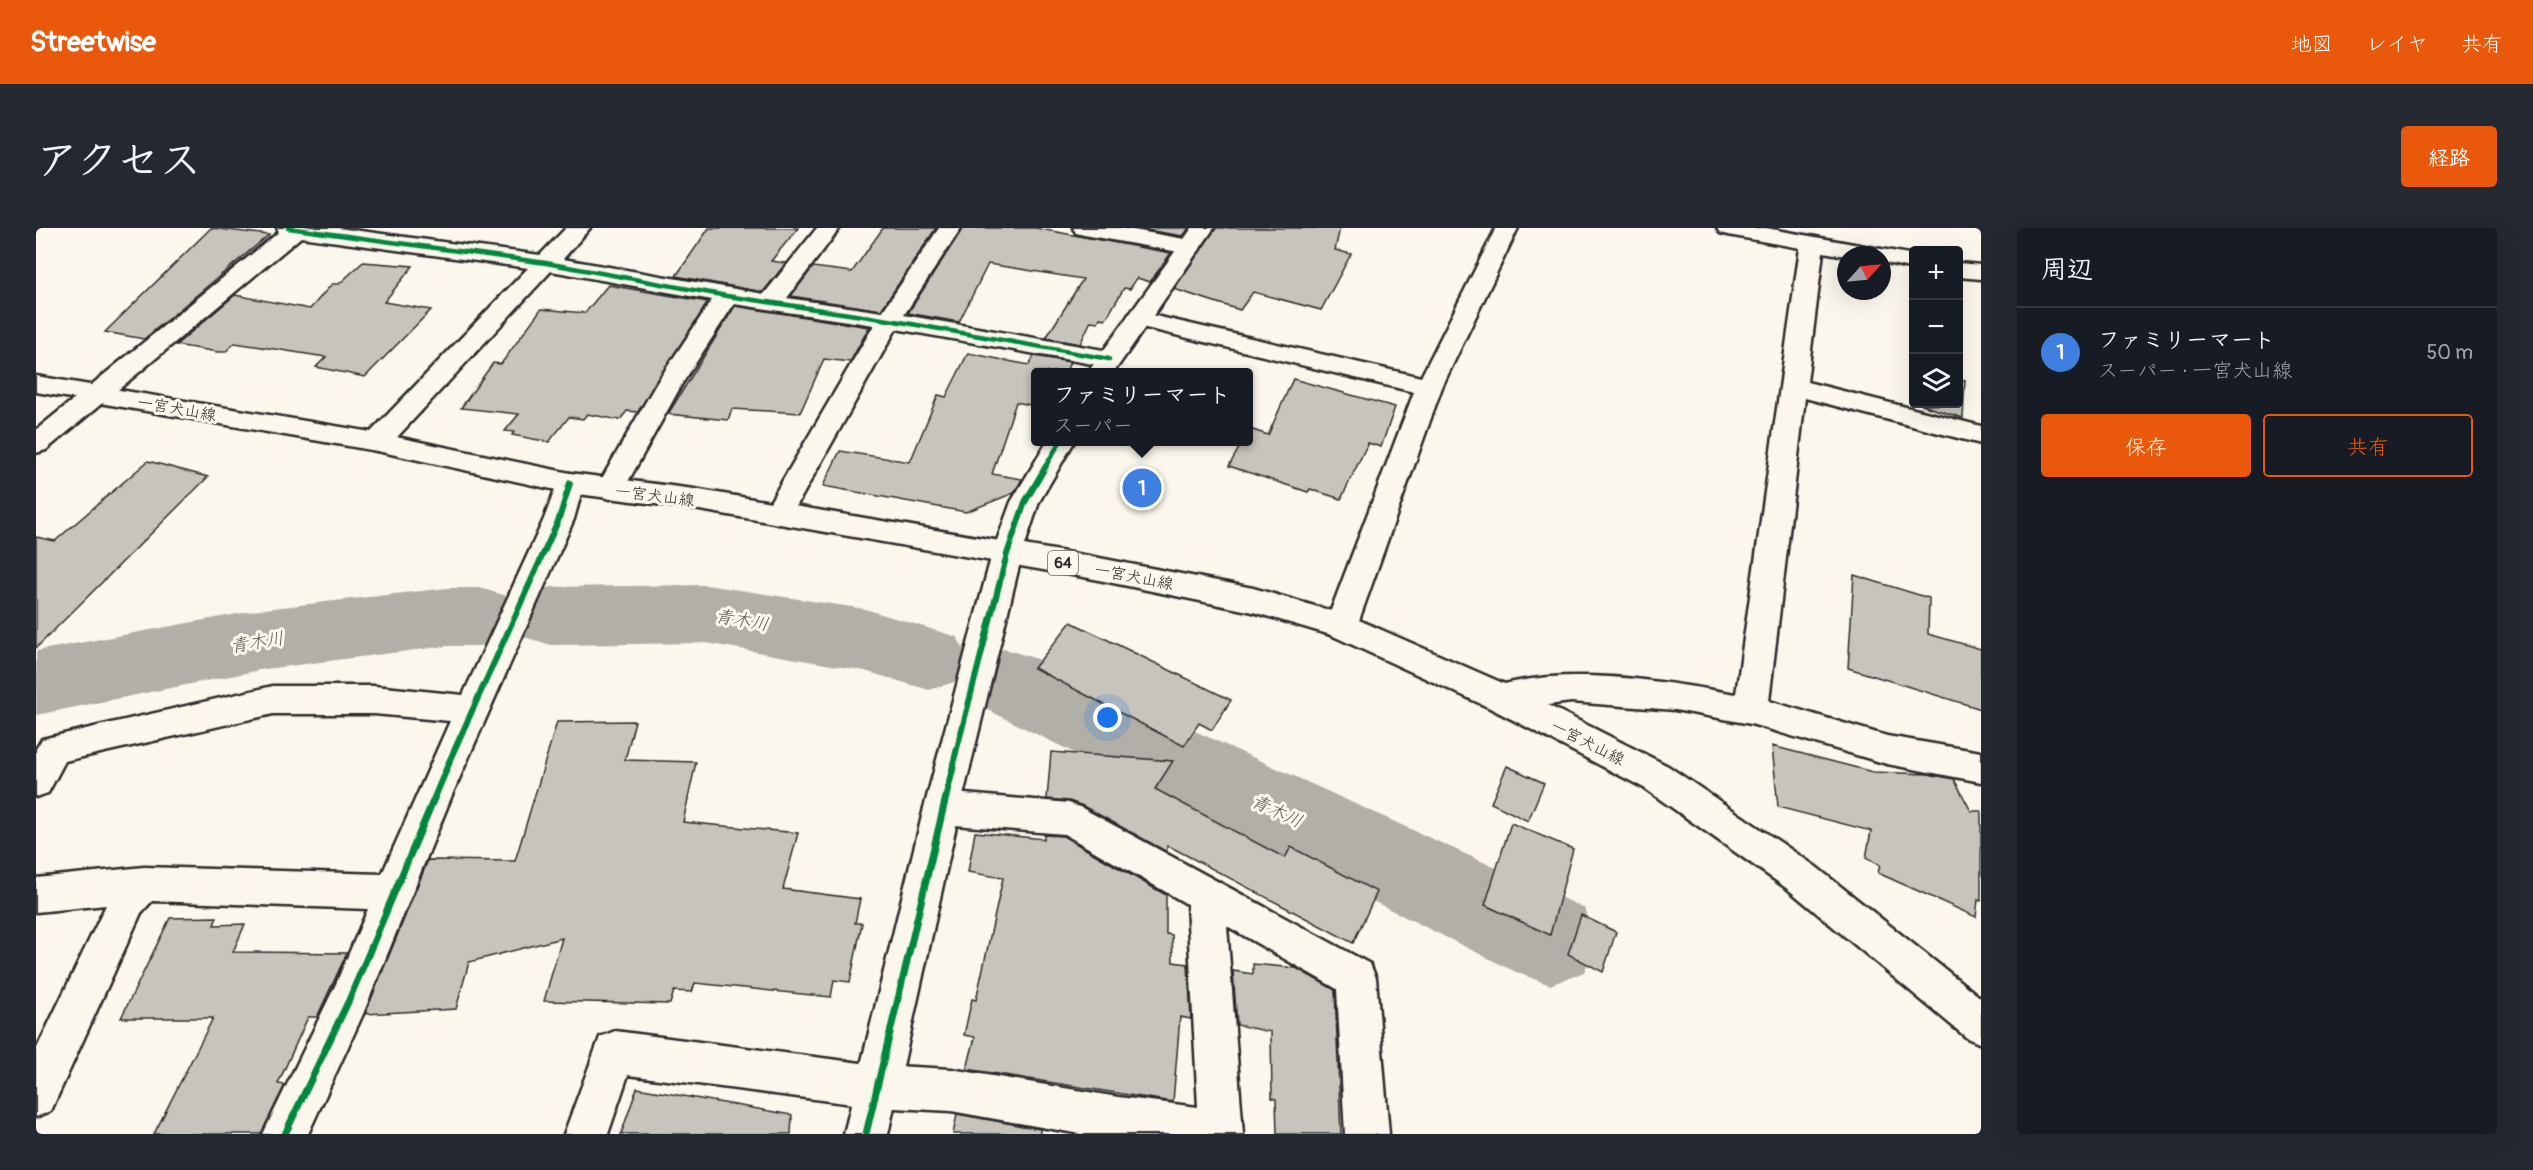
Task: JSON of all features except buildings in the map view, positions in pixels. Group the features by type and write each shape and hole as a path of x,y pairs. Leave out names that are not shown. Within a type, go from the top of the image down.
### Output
{"street":[{"path":"36,444 294,228 546,263 727,296 890,320 1105,365 1196,237"},
{"path":"376,442 579,228"},
{"path":"770,303 829,228"},
{"path":"778,514 890,320 950,228"},
{"path":"1084,228 1196,237"},
{"path":"1341,626 1429,387 1508,228"},
{"path":"1728,228 1837,248"},
{"path":"1751,710 1812,244"},
{"path":"1891,257 1909,261"},
{"path":"1963,270 1981,272"},
{"path":"610,489 669,384 727,296"},
{"path":"1138,319 1429,387"},
{"name":"一宮犬山線","path":"36,384 376,442 570,483 694,499 1007,554 1253,600 1341,626 1502,698 1656,777 1802,878 1981,1024"},
{"path":"1793,387 1981,435"},
{"path":"866,1134 942,808 1007,554 1025,502 1057,446"},
{"path":"285,1134 349,1000 434,795 559,519 570,483"},
{"path":"1502,698 1571,689 1675,697 1751,710 1887,750 1981,767"},
{"path":"36,782 54,749 273,700 374,700 473,710"},
{"path":"942,808 1069,819 1356,978 1367,1134"},
{"path":"36,895 144,884 394,892"},
{"path":"36,1096 128,901 144,884"},
{"path":"585,1134 615,1052 876,1086 951,1090 1118,1119 1221,1133 1205,893"}],"waterway":[{"name":"青木川","path":"551,616 706,614 865,640 929,659"},
{"name":"青木川","path":"36,683 265,639 447,617 480,617"},
{"name":"青木川","path":"1005,681 1550,940"}],"cycle path":[{"path":"288,228 546,263 727,296 889,320 1109,359"},
{"path":"866,1134 942,808 1007,554 1025,502 1058,446"},
{"path":"285,1134 349,1000 434,795 559,519 570,483"}],"place":[{"name":"ファミリーマート","path":"1142,488"}]}
